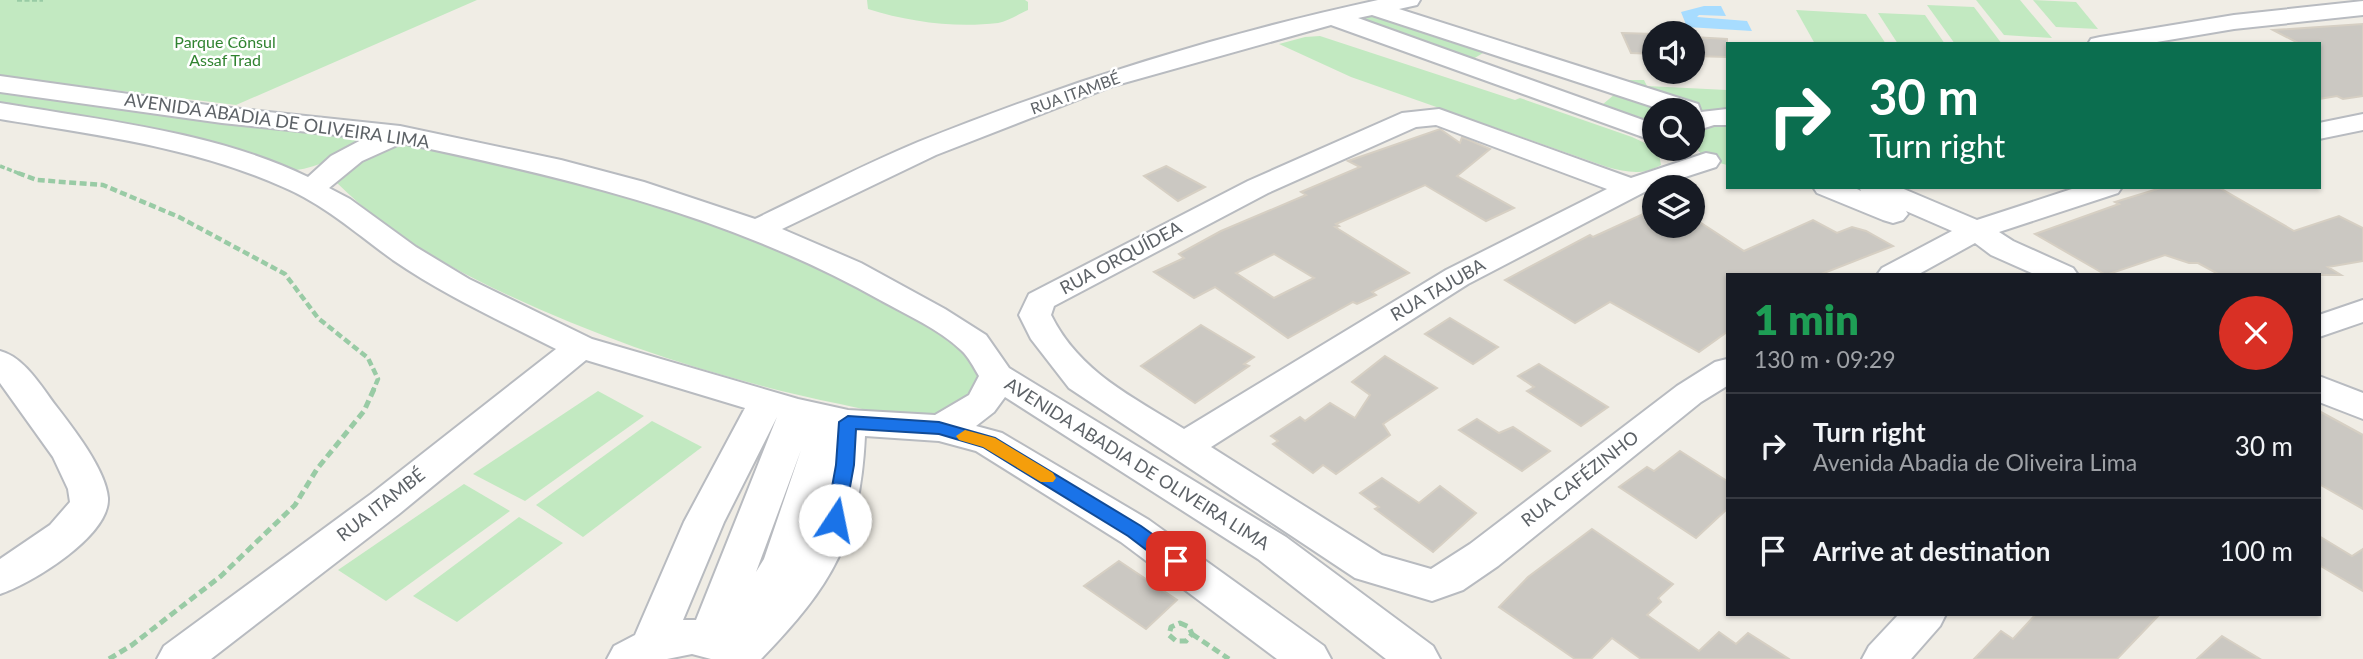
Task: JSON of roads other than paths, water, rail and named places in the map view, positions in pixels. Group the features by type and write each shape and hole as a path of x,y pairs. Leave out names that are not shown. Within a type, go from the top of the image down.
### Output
{"street":[{"name":"RUA ITAMBÉ","path":"757,229 926,149 1104,81 1371,7 1415,8"},
{"path":"1415,8 1508,52 1650,98"},
{"path":"2112,42 2234,22 2363,8"},
{"path":"1332,17 1642,129"},
{"path":"1483,72 1508,52"},
{"name":"AVENIDA ABADIA DE OLIVEIRA LIMA","path":"0,84 222,115 400,134 551,166 634,188 757,229 850,270 933,316 974,343 997,376 1272,548 1418,659"},
{"path":"1583,108 1609,84"},
{"name":"AVENIDA ABADIA DE OLIVEIRA LIMA","path":"0,111 164,139 247,163 313,189 340,205 405,254 458,286 580,347 809,414 939,428 989,442 1135,531 1309,659"},
{"name":"RUA ORQUÍDEA","path":"1432,585 1369,567 1081,380 1043,332 1035,315 1040,300 1258,187 1411,119 1439,117 1631,188"},
{"path":"2321,131 2363,122"},
{"path":"313,189 323,176 345,159 400,134"},
{"name":"RUA TAJUBA","path":"1185,446 1457,277 1631,188 1707,160"},
{"path":"1833,189 2002,248 2058,273"},
{"path":"1876,189 1966,235"},
{"path":"1897,273 1966,235 2102,189"},
{"path":"2321,326 2363,310"},
{"name":"RUA ITAMBÉ","path":"179,659 385,504 580,347"},
{"path":"0,362 41,411 86,482 89,500 80,519 35,559 0,578"},
{"name":"RUA CAFÉZINHO","path":"1432,585 1448,579 1484,555 1689,394 1726,371"},
{"path":"939,428 971,413 990,397 997,376"},
{"path":"2321,389 2363,407"},
{"path":"728,649 772,473 809,414"},
{"path":"641,652 727,474 809,414"},
{"path":"641,652 672,639 728,649 779,614 799,562 813,475 809,414"},
{"path":"799,562 835,520 845,465 809,414"},
{"path":"727,474 813,475"},
{"path":"1884,659 1922,616"}],"water":[{"path":"1704,6 1721,6 1726,16 1697,17 1747,21 1752,31 1705,28 1705,21 1685,21 1681,12"}],"park label":[{"name":"Parque Cônsul Assaf Trad","path":"225,51"}]}
